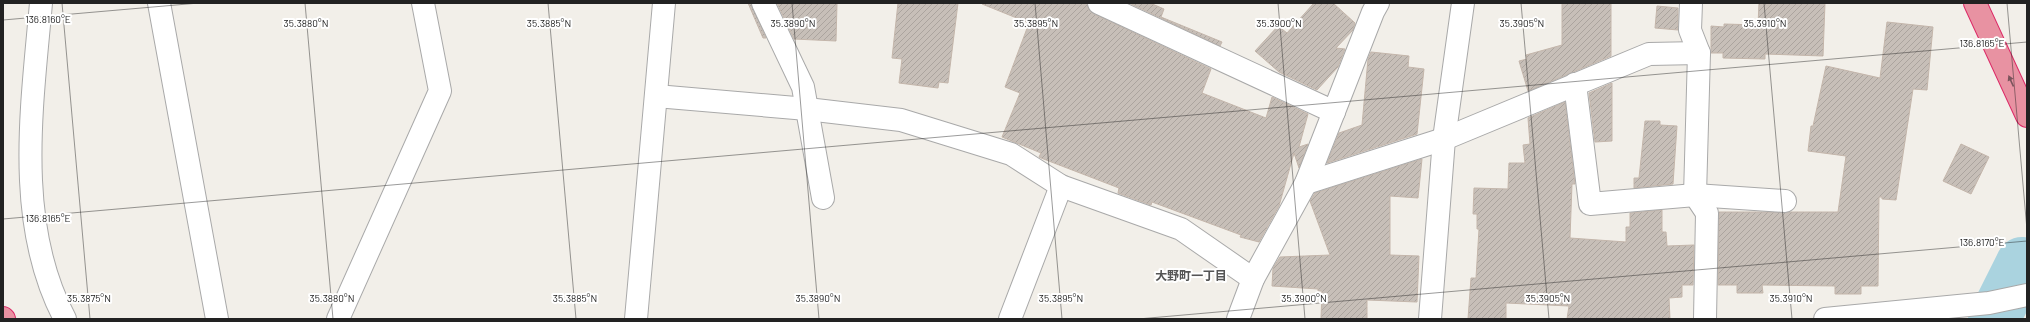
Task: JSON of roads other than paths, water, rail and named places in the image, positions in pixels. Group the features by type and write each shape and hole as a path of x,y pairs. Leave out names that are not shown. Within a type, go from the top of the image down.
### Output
{"highway":[{"path":"1975,3 2027,116"}],"street":[{"path":"41,3 31,116 30,177 37,238 55,301 65,319"},
{"path":"159,3 217,319"},
{"path":"338,319 440,91 423,3"},
{"path":"636,319 664,3"},
{"path":"763,3 803,87 823,198"},
{"path":"1099,3 1334,112"},
{"path":"1238,319 1253,279 1306,183 1373,12 1378,3"},
{"path":"1430,319 1444,139 1463,3"},
{"path":"1691,3 1690,30 1699,53 1695,195 1706,213 1705,319"},
{"path":"1306,183 1444,139 1649,54 1699,53"},
{"path":"1575,84 1590,204 1695,195 1785,202"},
{"path":"656,96 807,109 901,120 1011,154 1061,186 1181,229 1253,279"},
{"path":"1010,319 1061,186"},
{"path":"1825,319 1989,303 2027,295"}],"waterway":[{"path":"1994,319 2022,263"}],"district":[{"name":"大野町一丁目","path":"1191,276"}]}
